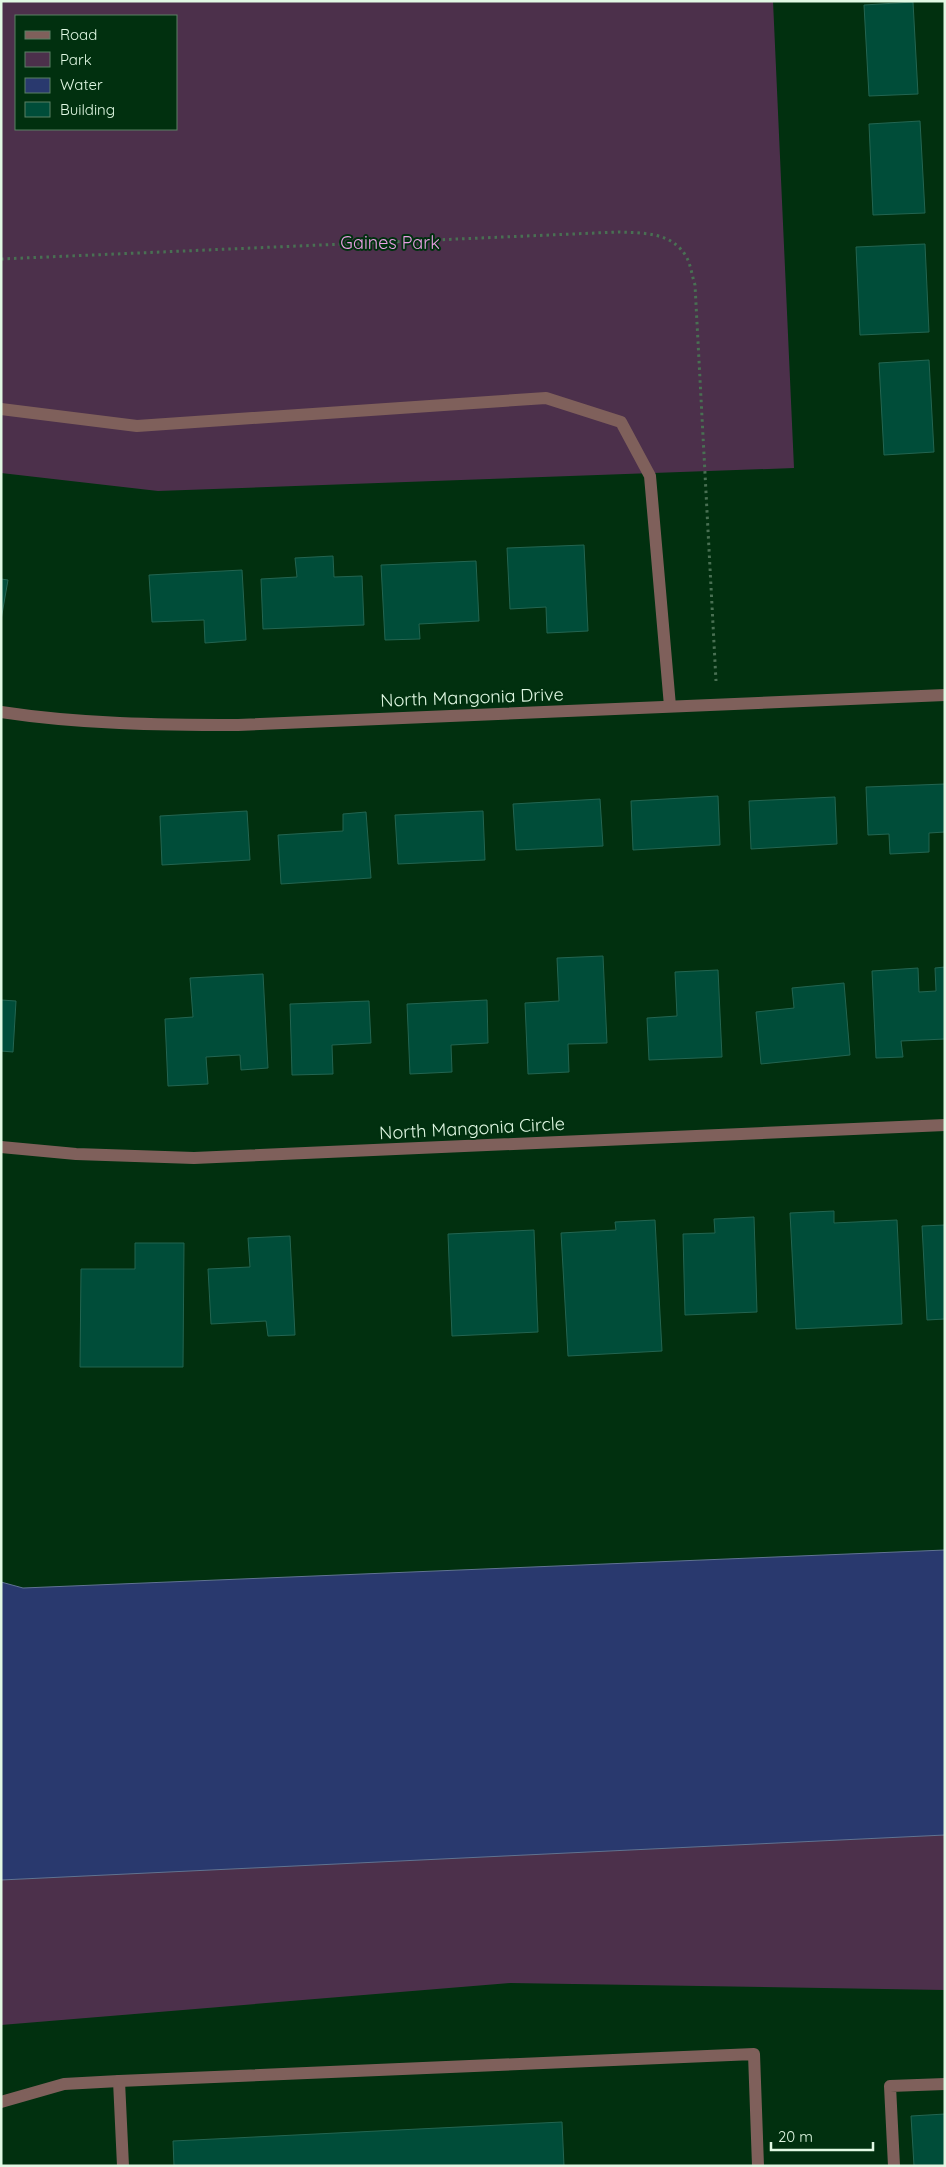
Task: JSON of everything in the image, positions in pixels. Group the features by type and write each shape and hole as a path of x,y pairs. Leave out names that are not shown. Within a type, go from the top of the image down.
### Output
{"street":[{"path":"1,409 137,426 546,398 621,422 650,476 670,706"},
{"name":"North Mangonia Drive","path":"1,712 32,717 134,725 229,725 945,695"},
{"name":"North Mangonia Circle","path":"1,1147 76,1154 194,1158 945,1124"},
{"path":"1,2102 64,2084 754,2054 758,2166"},
{"path":"119,2081 123,2166"},
{"path":"894,2166 890,2086 945,2084"}],"path":[{"path":"1,259 618,232 653,234 674,242 687,259 695,285 717,705"}],"green space":[{"name":"Gaines Park","path":"1,1 773,1 794,468 158,491 1,473"},
{"path":"945,1833 945,1990 510,1983 1,2025 1,1879"}],"water":[{"path":"945,1550 945,1835 1,1880 1,1582 23,1588"}],"building":[{"path":"913,2 918,94 869,96 864,5"},
{"path":"920,121 925,213 873,215 869,124"},
{"path":"925,244 929,332 860,335 856,247"},
{"path":"929,360 934,452 884,455 879,363"},
{"path":"584,545 588,631 547,633 546,607 510,609 507,548"},
{"path":"333,556 334,577 362,576 364,625 263,629 261,579 297,577 295,558"},
{"path":"476,561 479,621 419,624 420,639 385,640 381,565"},
{"path":"242,570 246,640 205,643 204,620 152,622 149,575"},
{"path":"1,579 8,580 1,620"},
{"path":"945,784 945,832 929,833 929,852 890,854 889,834 868,835 866,787"},
{"path":"718,796 720,845 633,850 631,801"},
{"path":"835,797 837,844 751,849 749,801"},
{"path":"600,799 603,846 516,850 513,804"},
{"path":"247,811 250,860 162,865 160,816"},
{"path":"483,811 485,860 398,864 395,815"},
{"path":"366,812 371,878 281,884 278,835 343,831 343,814"},
{"path":"603,956 607,1043 568,1044 569,1072 528,1074 525,1003 559,1001 557,958"},
{"path":"945,967 945,1039 901,1041 903,1057 876,1058 872,971 918,968 919,992 936,991 935,968"},
{"path":"718,970 722,1057 649,1060 647,1018 677,1016 675,972"},
{"path":"263,974 268,1068 241,1070 240,1055 206,1057 208,1084 168,1086 165,1019 193,1017 190,978"},
{"path":"844,983 850,1055 761,1064 756,1012 794,1008 792,988"},
{"path":"1,1000 16,1001 13,1052 1,1051"},
{"path":"487,1000 488,1043 451,1045 452,1072 410,1074 407,1004"},
{"path":"369,1001 371,1043 332,1045 333,1074 292,1075 290,1004"},
{"path":"834,1211 834,1223 897,1220 902,1324 796,1329 790,1213"},
{"path":"754,1217 757,1312 685,1315 683,1234 715,1233 714,1219"},
{"path":"655,1220 662,1351 568,1356 561,1233 616,1230 615,1222"},
{"path":"945,1225 945,1319 927,1320 922,1226"},
{"path":"534,1230 538,1332 452,1336 448,1234"},
{"path":"290,1236 295,1335 268,1336 266,1321 211,1324 208,1269 250,1267 248,1238"},
{"path":"135,1243 184,1243 183,1367 80,1367 81,1269 135,1269"},
{"path":"945,2114 945,2166 914,2166 911,2116"},
{"path":"562,2122 564,2166 174,2166 173,2141"}]}
